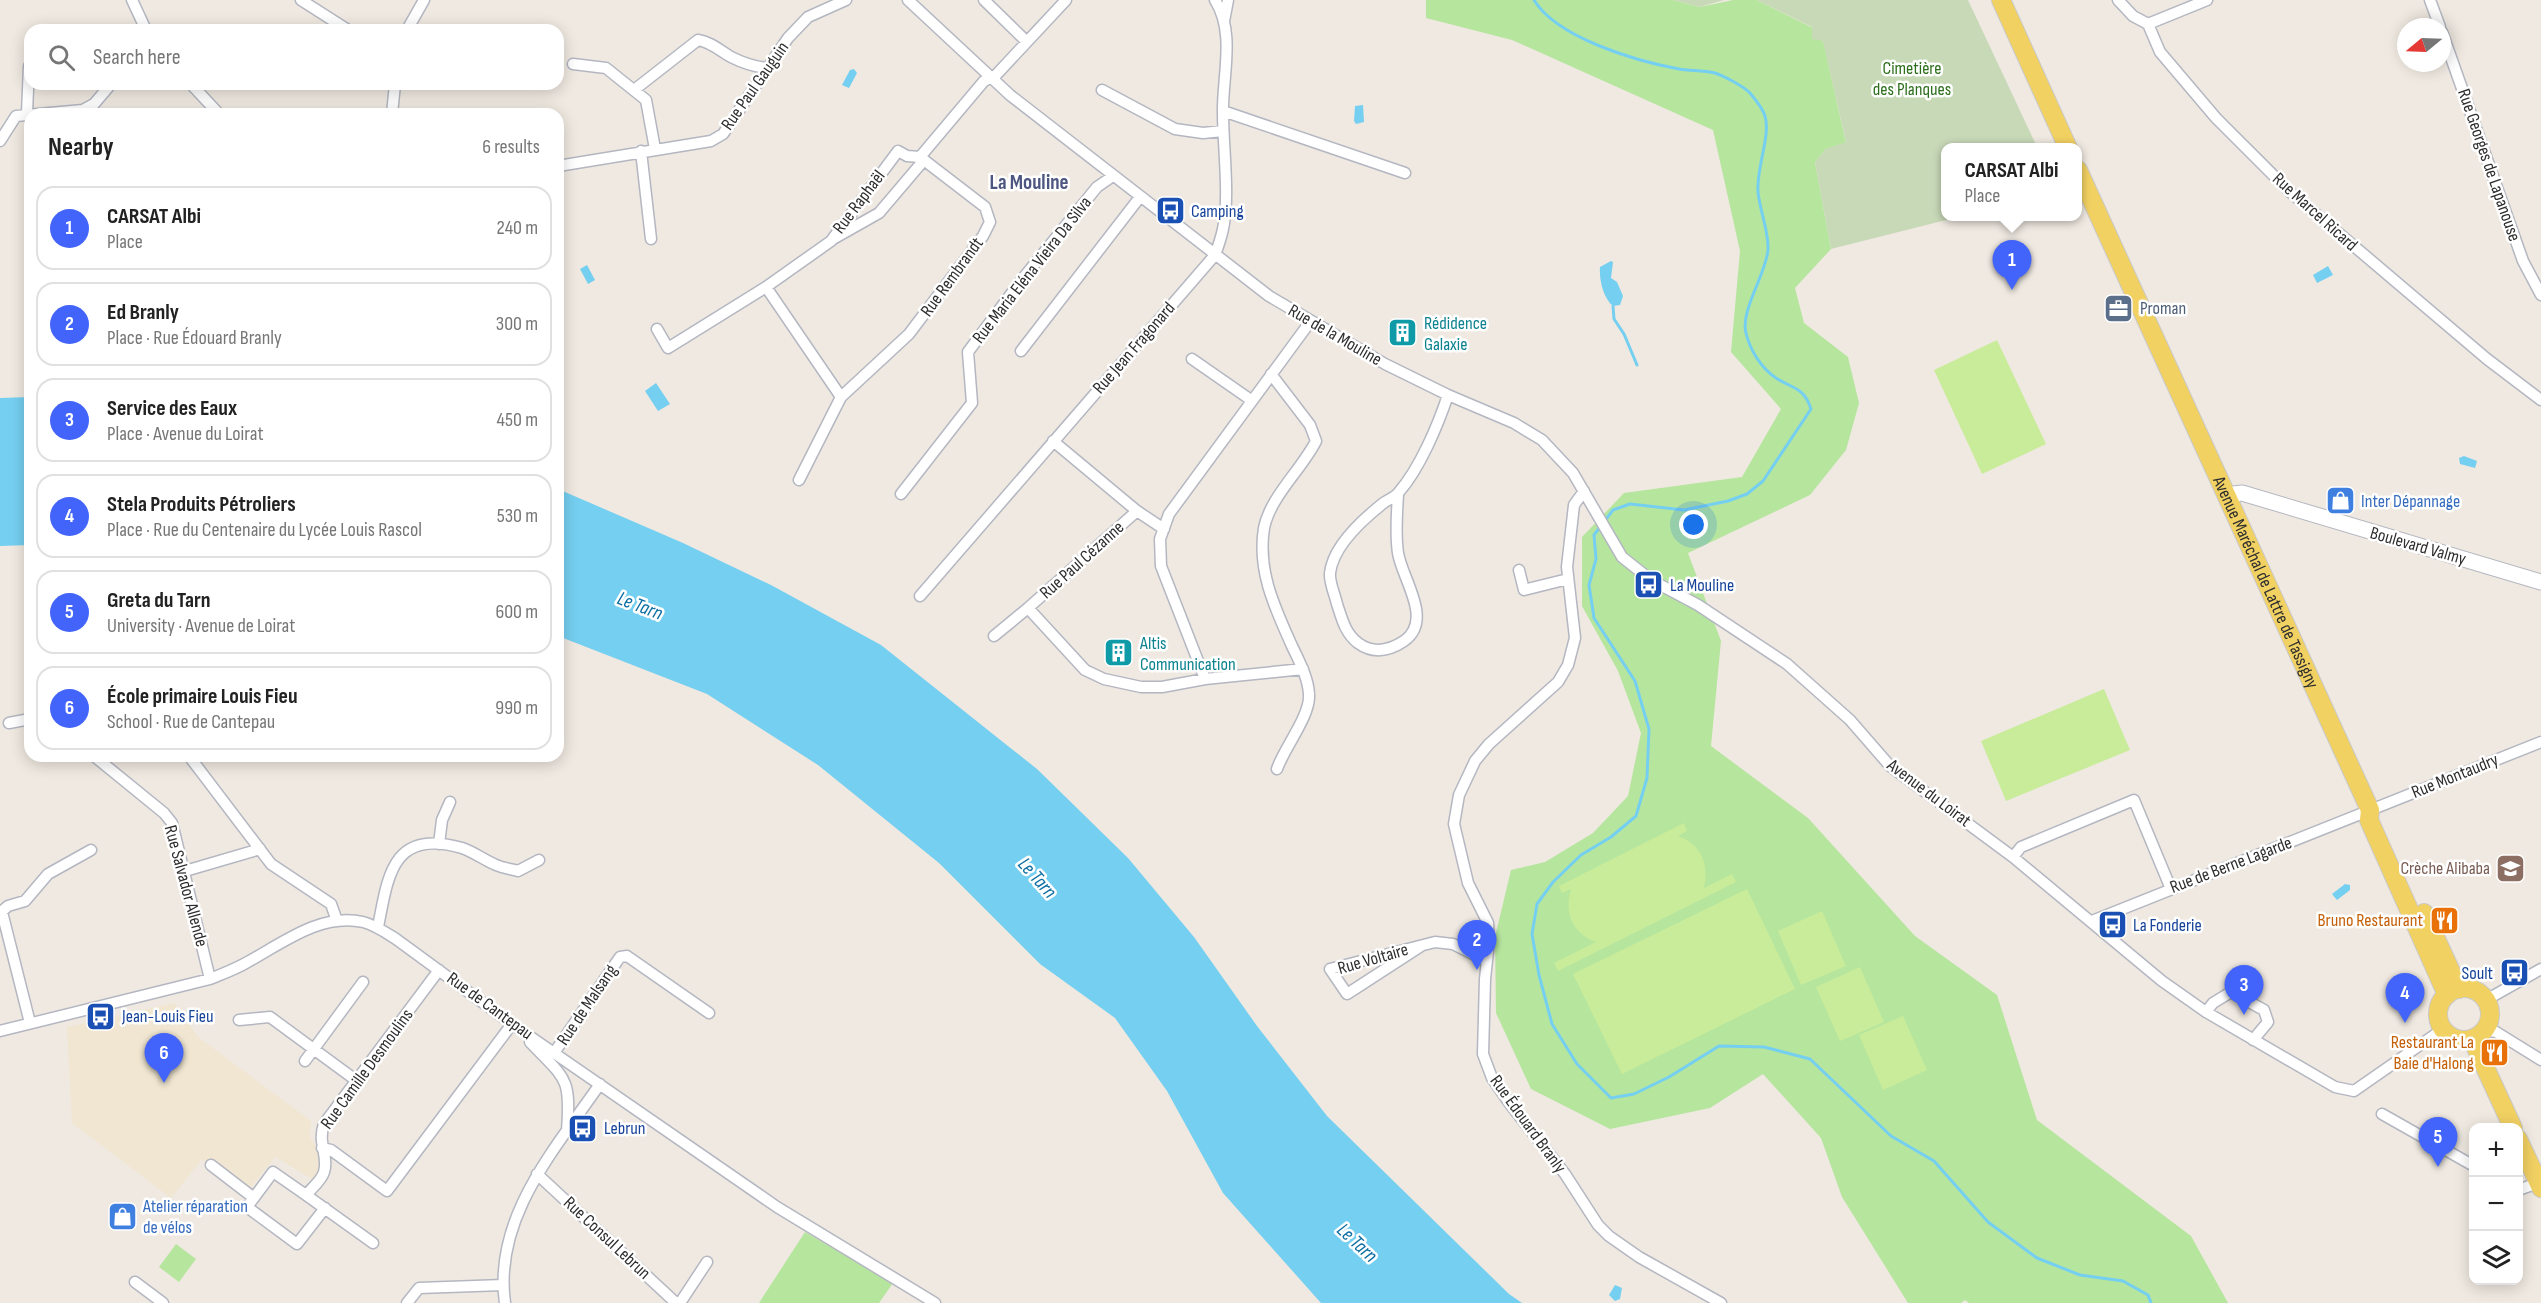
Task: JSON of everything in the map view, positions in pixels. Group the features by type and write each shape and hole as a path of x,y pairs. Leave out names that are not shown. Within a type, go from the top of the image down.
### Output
{"main road":[{"path":"2001,0 2066,143"},
{"name":"Avenue Maréchal de Lattre de Tassigny","path":"2082,179 2370,811 2382,821 2453,992"},
{"name":"Boulevard Valmy","path":"2226,495 2242,493 2541,582"},
{"path":"2474,990 2486,1000 2490,1015 2478,1035 2456,1039 2443,1029 2439,1014 2440,1007 2453,992 2474,990"},
{"path":"2478,1035 2511,1123"},
{"path":"2523,1149 2540,1185"}],"street":[{"path":"132,0 143,24"},
{"path":"301,0 339,24"},
{"path":"410,24 424,0"},
{"name":"Rue Paul Gauguin","path":"564,165 711,141 723,134 788,38 808,17 846,0"},
{"name":"Rue de la Mouline","path":"908,0 989,78 1269,296 1385,364 1448,395 1514,423 1547,444 1573,473 1622,558"},
{"path":"984,0 1027,42"},
{"path":"831,241 879,213 981,83 996,75 1066,0"},
{"path":"1215,0 1227,38 1223,111 1224,227 1215,255"},
{"path":"1223,24 1228,0"},
{"path":"2118,0 2133,16 2148,24 2207,0"},
{"path":"2430,0 2437,18"},
{"name":"Rue Marcel Ricard","path":"2148,24 2160,52 2216,118 2289,190 2487,359 2541,400"},
{"path":"634,90 698,40 709,42 732,57 753,66 768,68"},
{"name":"Rue Georges de Lapanouse","path":"2451,57 2523,261 2541,295"},
{"path":"573,64 606,68 646,100 655,149"},
{"path":"27,108 28,90"},
{"path":"86,108 94,104 106,90"},
{"path":"197,90 213,108"},
{"path":"393,108 394,90"},
{"path":"1102,90 1176,129 1203,133 1223,131"},
{"path":"1223,111 1404,173"},
{"path":"0,141 16,116 24,114"},
{"path":"641,151 651,239"},
{"name":"Rue Raphaël","path":"657,329 668,348 766,287 825,243 831,241 898,151 907,156 922,159"},
{"name":"Rue Rembrandt","path":"799,480 841,397 909,334 983,236 990,222 985,207 922,159"},
{"name":"Rue Maria Eléna Vieira Da Silva","path":"901,494 972,403 968,352 1020,282 1097,187 1113,176"},
{"path":"1022,351 1140,197"},
{"name":"Rue Jean Fragonard","path":"920,596 1215,255"},
{"path":"766,287 841,397"},
{"path":"1205,679 1161,566 1161,539 1169,514 1310,322"},
{"path":"1192,359 1251,400"},
{"path":"1271,374 1310,425 1316,441 1272,507 1264,526 1262,548 1264,575 1273,605 1303,669 1310,696 1303,717 1277,769"},
{"path":"1398,494 1395,532 1399,556 1415,602 1417,620 1408,638 1391,649 1366,649 1352,638 1344,625 1329,575 1334,558 1344,543 1381,504 1398,494 1418,464 1448,395"},
{"path":"1053,441 1137,511 1164,529"},
{"name":"Rue Édouard Branly","path":"1584,491 1574,505 1567,567 1575,638 1568,665 1558,682 1489,744 1475,761 1459,795 1454,824 1468,884 1488,923 1483,1054 1492,1078 1509,1104 1565,1174 1598,1225 1609,1236 1639,1257 1721,1303"},
{"name":"Rue Paul Cézanne","path":"994,636 1028,609 1137,511"},
{"name":"Avenue du Loirat","path":"1622,558 1651,580 1698,605 1787,664 1850,720 1890,766 2013,857 2162,981 2206,1012 2253,1040 2335,1087 2354,1091 2443,1029"},
{"path":"1519,570 1524,590 1568,579"},
{"name":"Rue Paul Cézanne","path":"1028,609 1085,670 1104,679 1140,687 1162,687 1205,679 1303,669"},
{"path":"9,723 24,720"},
{"name":"Rue Montaudry","path":"2370,811 2541,742"},
{"name":"Rue Salvador Allende","path":"101,762 164,813 172,823 210,979"},
{"path":"194,762 270,864 331,904 337,921"},
{"path":"2013,857 2021,847 2134,800 2171,889"},
{"path":"439,844 442,820 450,802"},
{"name":"Rue de Berne Lagarde","path":"2092,921 2370,811"},
{"path":"378,927 386,883 391,869 400,856 425,845 439,844 463,849 498,866 518,871 539,860"},
{"path":"185,871 260,849"},
{"path":"30,1023 1,913 8,906 25,901 48,874 91,850"},
{"name":"Rue de Cantepau","path":"0,1031 210,979 241,966 313,926 337,921 362,922 378,927 512,1024 777,1207 935,1303"},
{"name":"Rue Voltaire","path":"1421,946 1347,993 1330,969 1435,942 1453,944 1487,961"},
{"name":"Rue de Malsang","path":"554,1053 620,957 627,956 709,1013"},
{"path":"2486,1000 2541,969"},
{"name":"Rue Camille Desmoulins","path":"306,1195 324,1173 325,1160 320,1136 324,1124 439,970"},
{"path":"304,1061 363,982"},
{"path":"2206,1012 2213,1003 2231,992 2264,1010 2268,1022 2253,1040"},
{"path":"239,1020 270,1017 357,1081"},
{"path":"322,1148 331,1150 387,1191 443,1108 512,1024 559,1071 567,1083 569,1101 567,1132"},
{"path":"2478,1035 2496,1032 2541,1060"},
{"path":"505,1303 503,1285 511,1234 520,1206 537,1174 600,1084"},
{"path":"2382,1114 2469,1163"},
{"path":"212,1165 254,1198"},
{"path":"325,1208 297,1244 247,1207 273,1172 325,1208 373,1243"},
{"name":"Rue Consul Lebrun","path":"537,1174 678,1303 707,1262"},
{"path":"2523,1189 2540,1185"},
{"path":"135,1282 163,1303"},
{"path":"407,1303 419,1288 503,1285"}],"shaded area":[{"path":"174,1003 198,1037 311,1121 310,1137 325,1160 317,1182 275,1157 247,1192 202,1159 171,1198 72,1123 67,1027"}],"green space":[{"path":"1426,0 1673,0 1700,7 1733,0 1757,0 1813,28 1823,40 1846,143 1826,149 1815,162 1831,249 1795,288 1804,323 1848,357 1859,403 1846,450 1810,495 1688,553 1721,641 1711,746 1808,818 1915,936 1997,995 2037,1120 2191,1236 2228,1303 1969,1303 1965,1300 1961,1303 1908,1303 1842,1197 1821,1138 1763,1074 1710,1108 1610,1129 1531,1089 1496,1013 1495,937 1511,870 1545,862 1593,833 1628,796 1641,733 1618,671 1582,606 1582,537 1624,493 1742,477 1781,409 1731,352 1740,251 1713,130 1512,40 1426,18"},
{"path":"1673,0 1724,0 1700,7"},
{"name":"Cimetière des Planques","path":"1757,0 1968,0 2035,143 1941,143 1942,221 1831,249 1815,162 1826,149 1846,142 1823,41 1812,39 1812,27"},
{"path":"1997,340 2046,444 1982,474 1934,370"},
{"path":"2104,689 2130,750 2006,801 1981,741"},
{"path":"1684,823 1687,831 1678,836 1693,845 1702,856 1705,871 1704,888 1732,874 1736,882 1558,971 1554,963 1596,942 1576,928 1570,914 1571,889 1562,893 1559,886"},
{"path":"1747,889 1795,989 1622,1074 1573,974"},
{"path":"1822,911 1846,966 1801,985 1778,931"},
{"path":"1860,967 1884,1022 1840,1041 1816,987"},
{"path":"1903,1016 1927,1070 1883,1090 1859,1035"},
{"path":"805,1232 893,1283 879,1303 759,1303"},
{"path":"176,1244 196,1259 179,1282 159,1267"}],"water":[{"path":"854,69 857,73 849,88 842,85 850,70"},
{"path":"1363,105 1364,122 1356,124 1354,121 1355,106"},
{"path":"1613,262 1611,278 1617,282 1623,296 1620,305 1613,306 1604,293 1600,272 1600,267"},
{"path":"587,265 595,280 588,284 580,269"},
{"path":"2328,266 2333,275 2317,283 2313,275"},
{"path":"656,383 670,404 658,411 645,391"},
{"path":"24,397 24,545 0,546 0,398"},
{"path":"2464,456 2477,461 2475,468 2460,464 2459,458"},
{"name":"Le Tarn","path":"564,492 683,543 771,585 881,645 1037,769 1128,858 1194,937 1257,1026 1327,1116 1509,1294 1522,1303 1321,1303 1223,1193 1167,1091 1115,1018 1040,964 939,863 818,765 707,694 564,638"},
{"path":"2345,884 2350,885 2350,890 2337,900 2332,894"},
{"path":"1615,1285 1622,1288 1620,1299 1615,1301 1609,1295"}],"waterway":[{"path":"1534,0 1545,14 1560,26 1599,46 1620,54 1679,69 1715,73 1743,87 1759,104 1764,113 1766,133 1758,192 1768,250 1747,314 1746,333 1750,346 1761,364 1776,378 1801,392 1811,409 1763,481 1747,494 1728,501 1684,510 1630,504 1613,510 1594,535 1596,559 1589,585 1594,618 1635,681 1649,729 1647,778 1636,816 1611,837 1581,855 1553,882 1537,904 1532,934 1539,975 1552,1024 1577,1064 1611,1098 1634,1094 1669,1077 1719,1046 1764,1047 1810,1059 1891,1136 1934,1161 1988,1222 2037,1258 2080,1275 2123,1281 2148,1295 2151,1303"},
{"path":"1613,306 1614,319 1624,334 1637,365"}],"place":[{"name":"Camping","path":"1170,211"},
{"name":"CARSAT Albi","path":"2012,290"},
{"name":"Proman","path":"2119,308"},
{"name":"Rédidence Galaxie","path":"1403,333"},
{"name":"Inter Dépannage","path":"2340,501"},
{"name":"La Mouline","path":"1649,585"},
{"name":"Altis Communication","path":"1119,653"},
{"name":"Crèche Alibaba","path":"2511,868"},
{"name":"Bruno Restaurant","path":"2444,920"},
{"name":"La Fonderie","path":"2112,925"},
{"name":"Ed Branly","path":"1477,970"},
{"name":"Soult","path":"2514,973"},
{"name":"Service des Eaux","path":"2244,1015"},
{"name":"Jean-Louis Fieu","path":"101,1016"},
{"name":"Stela Produits Pétroliers","path":"2405,1023"},
{"name":"Restaurant La Baie d'Halong","path":"2495,1052"},
{"name":"École primaire Louis Fieu","path":"164,1083"},
{"name":"Lebrun","path":"583,1128"},
{"name":"Greta du Tarn","path":"2438,1167"},
{"name":"Atelier réparation de vélos","path":"122,1216"}],"district":[{"name":"La Mouline","path":"1029,182"}]}
